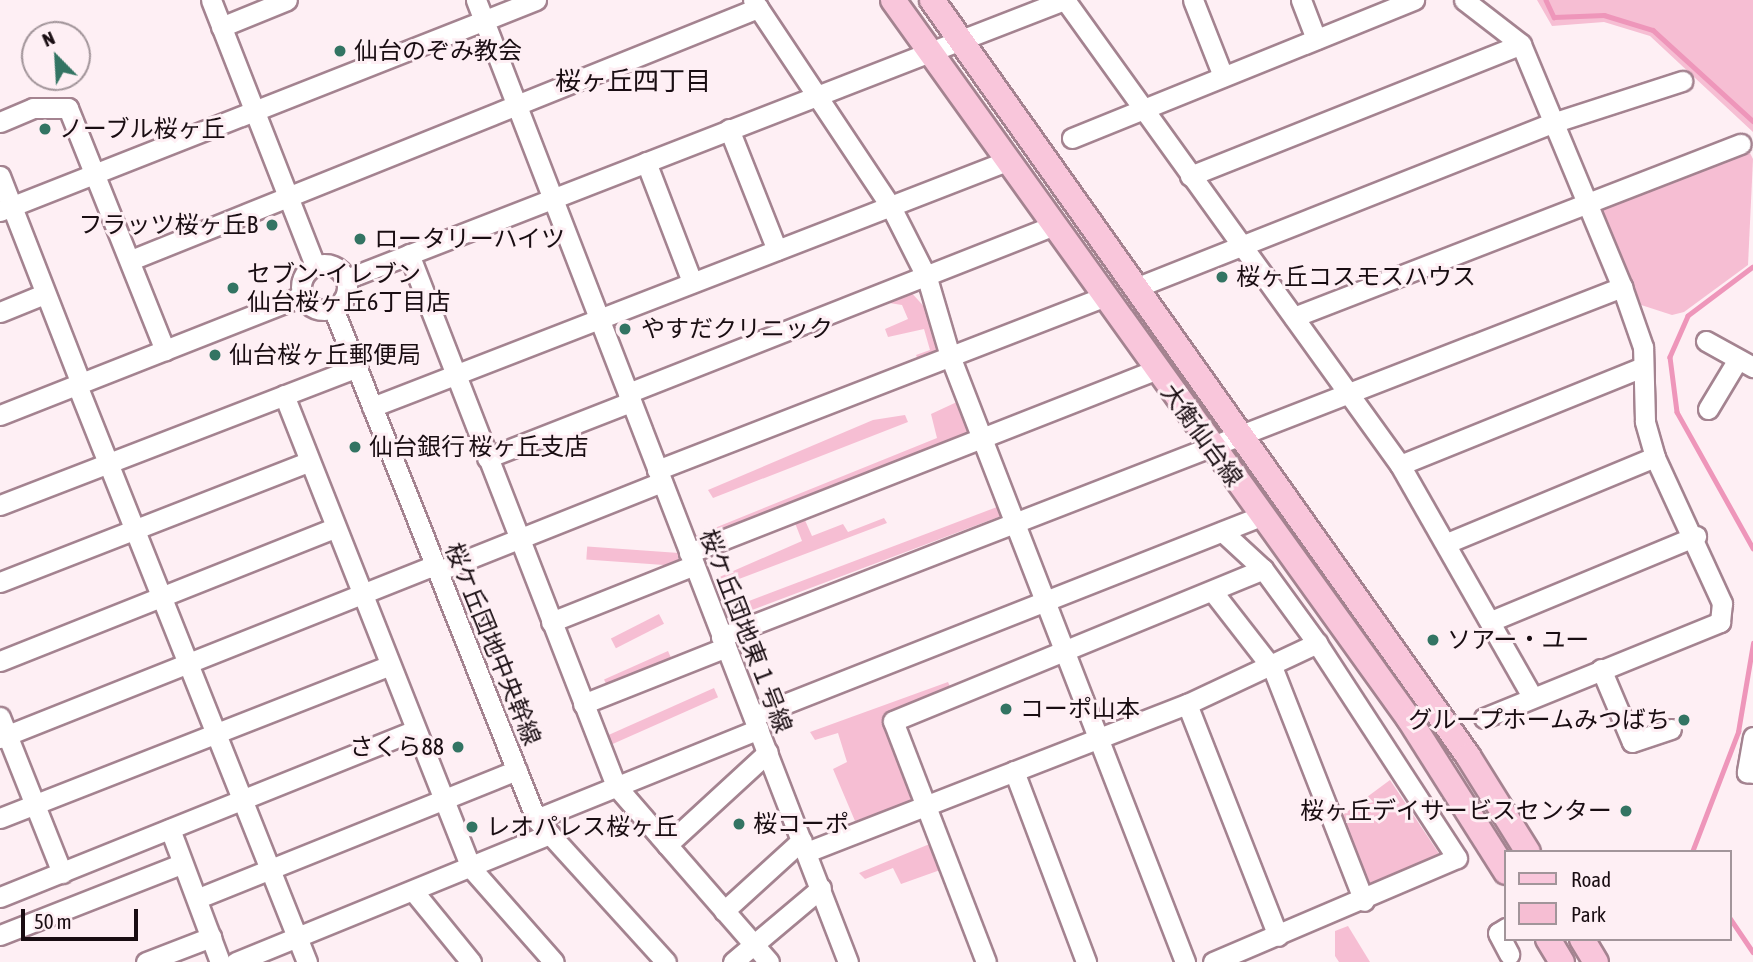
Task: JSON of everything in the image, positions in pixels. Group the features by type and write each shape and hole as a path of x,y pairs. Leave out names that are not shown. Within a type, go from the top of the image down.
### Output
{"main road":[{"name":"大衡仙台線","path":"893,0 1209,446 1409,719 1504,869"},
{"name":"大衡仙台線","path":"932,0 1468,756 1527,850"},
{"path":"1549,941 1562,962"},
{"path":"1583,941 1595,962"}],"street":[{"path":"211,0 315,266"},
{"path":"221,27 287,0"},
{"name":"桜ケ丘団地東１号線","path":"476,0 848,962"},
{"path":"6,209 536,0"},
{"path":"346,279 1064,0 1401,464 1532,696"},
{"path":"1193,0 1223,76"},
{"path":"1301,0 1316,39"},
{"path":"1072,138 1414,0"},
{"path":"1464,0 1521,44 1586,207 1622,287 1643,347 1642,367 1656,457 1696,537 1722,603 1720,622 1532,696 1484,718"},
{"path":"131,260 517,106 755,4 820,94 891,207 927,278 950,356 1185,962"},
{"path":"1190,176 1521,44"},
{"path":"1135,288 1552,123 1682,80"},
{"path":"0,122 33,108 68,108 165,350"},
{"path":"729,130 777,250"},
{"path":"1294,317 1586,207 1741,144"},
{"path":"372,407 598,317 1007,161"},
{"path":"646,162 692,282"},
{"path":"0,176 6,209 44,294 108,465 307,962"},
{"path":"487,458 629,397 1053,226"},
{"path":"408,254 616,786 769,962"},
{"path":"330,264 346,279 344,299 333,308 319,310 302,296 301,282 315,266 330,264"},
{"path":"583,704 724,642 1014,522 1346,390 1622,287"},
{"path":"0,312 44,294"},
{"path":"0,415 302,296"},
{"path":"62,873 2,730 187,664 518,539 659,476 950,356 1104,298"},
{"name":"桜ケ丘団地中央幹線","path":"333,308 536,819 666,962"},
{"path":"1706,341 1746,363 1708,409"},
{"path":"0,505 357,367"},
{"path":"1401,464 1642,367"},
{"path":"551,622 691,559 981,438 1155,370"},
{"path":"284,395 307,463 471,868 554,962"},
{"path":"1447,543 1656,457"},
{"path":"0,582 307,463"},
{"path":"536,819 1045,602 1225,534 1261,516"},
{"path":"0,661 335,528"},
{"path":"1213,962 1364,901 1457,859 1317,643 1263,569 1225,534"},
{"path":"1491,621 1696,537"},
{"path":"986,962 894,721 1213,592 1263,569"},
{"path":"1213,592 1273,669 1364,901"},
{"path":"724,911 805,846 927,805 1187,704 1273,669 1317,643"},
{"path":"0,818 388,666"},
{"path":"1601,669 1632,742 1671,729"},
{"path":"1187,704 1278,936"},
{"path":"0,897 415,730"},
{"path":"1753,737 1747,772 1753,773"},
{"path":"667,845 768,752"},
{"path":"206,895 517,770"},
{"path":"1014,771 1086,962"},
{"path":"170,829 220,962"},
{"path":"236,962 414,892 550,834"},
{"path":"0,935 181,864"},
{"path":"733,962 821,888"},
{"path":"414,892 468,961"},
{"path":"1504,929 1499,933 1509,954"},
{"path":"146,962 211,937"}],"green space":[{"path":"1537,0 1753,0 1753,132 1650,36 1604,22 1552,26"},
{"path":"1748,149 1753,159 1748,265 1684,312 1672,315 1635,303 1598,211"},
{"path":"909,290 929,312 941,351 919,362 916,355 930,350 924,329 888,337 885,329 908,319 902,305 883,302"},
{"path":"959,401 971,431 965,438 694,544 690,538 937,438 931,414"},
{"path":"905,415 908,422 713,498 708,490 873,420"},
{"path":"997,507 1001,516 723,621 720,614 749,601"},
{"path":"804,518 812,536 843,524 848,532 884,518 887,523 710,590 708,582 802,541 795,523"},
{"path":"587,547 679,553 678,566 586,560"},
{"path":"659,614 664,624 616,648 611,639"},
{"path":"668,651 673,662 609,690 604,679"},
{"path":"948,682 951,689 883,715 914,790 909,802 855,821 833,769 847,762 838,733 815,740 810,732"},
{"path":"714,688 718,697 608,746 603,737"},
{"path":"1390,780 1440,855 1369,886 1340,817"},
{"path":"932,843 943,869 901,884 893,868 865,879 859,873"},
{"path":"1348,926 1370,962 1339,962 1335,956 1335,931"}],"waterway":[{"path":"1546,0 1554,17 1604,15 1653,30 1753,121"},
{"path":"1753,267 1688,316 1670,357 1677,412 1753,548"},
{"path":"1693,850 1738,732 1753,643"},
{"path":"1732,921 1753,952"}],"place":[{"name":"仙台のぞみ教会","path":"340,51"},
{"name":"ノーブル桜ヶ丘","path":"45,129"},
{"name":"フラッツ桜ヶ丘B","path":"272,225"},
{"name":"ロータリーハイツ","path":"360,239"},
{"name":"桜ヶ丘コスモスハウス","path":"1222,277"},
{"name":"セブン-イレブン 仙台桜ヶ丘6丁目店","path":"233,288"},
{"name":"やすだクリニック","path":"625,329"},
{"name":"仙台桜ヶ丘郵便局","path":"215,355"},
{"name":"仙台銀行 桜ヶ丘支店","path":"355,447"},
{"name":"ソアー・ユー","path":"1433,640"},
{"name":"コーポ山本","path":"1006,709"},
{"name":"グループホームみつばち","path":"1684,720"},
{"name":"さくら88","path":"458,747"},
{"name":"桜ヶ丘デイサービスセンター","path":"1626,811"},
{"name":"桜コーポ","path":"739,824"},
{"name":"レオパレス桜ヶ丘","path":"472,827"}],"district":[{"name":"桜ヶ丘四丁目","path":"633,82"}]}
